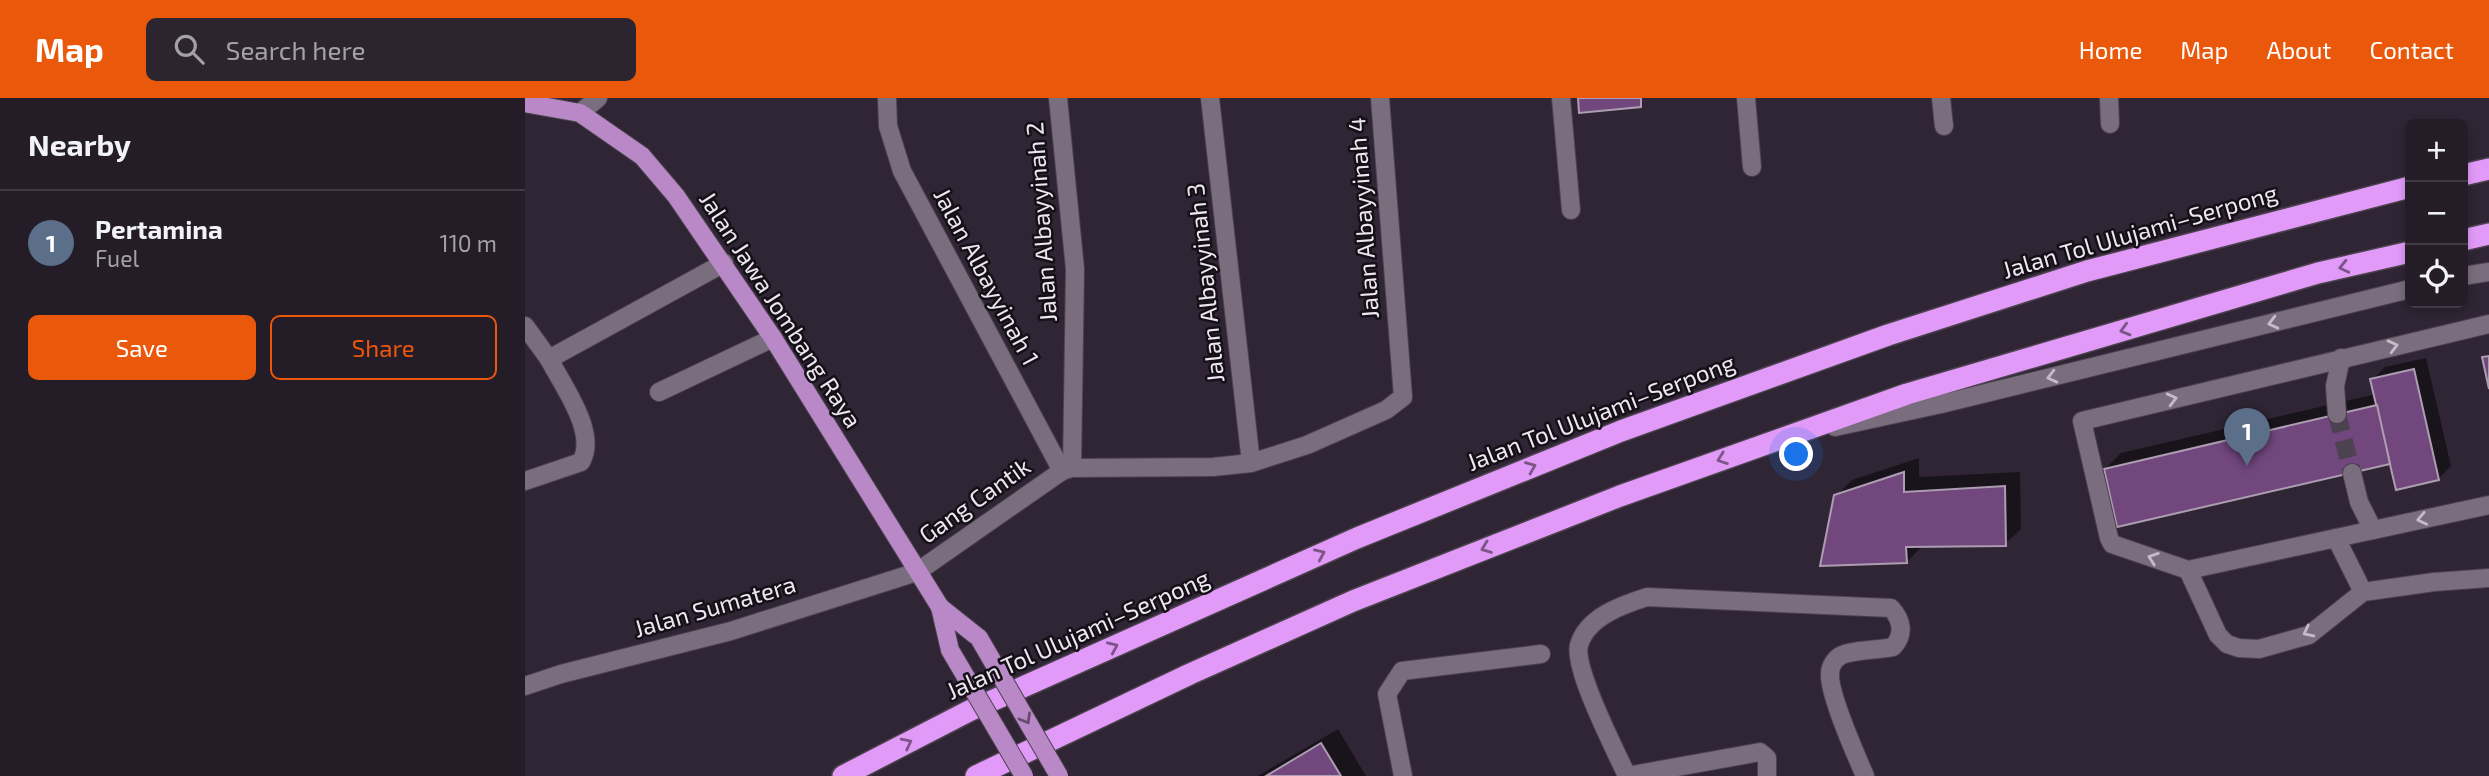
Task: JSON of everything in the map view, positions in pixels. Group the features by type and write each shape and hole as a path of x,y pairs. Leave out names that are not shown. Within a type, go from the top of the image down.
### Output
{"highway":[{"path":"2468,174 2489,169"},
{"name":"Jalan Tol Ulujami–Serpong","path":"843,776 969,711 1344,543 1621,431 1888,335 2087,271 2405,188"},
{"path":"2468,239 2489,234"},
{"path":"975,776 1189,674 1353,601 1620,496 1920,390 2318,273 2405,253"}],"main road":[{"name":"Jalan Jawa Jombang Raya","path":"525,103 580,113 642,156 676,196 773,338 940,607 979,638 1059,776"},
{"name":"Jalan Jawa Jombang Raya","path":"940,607 950,650 1024,776"}],"street":[{"path":"580,113 598,98"},
{"name":"Jalan Albayyinah 1","path":"887,98 888,126 902,171 1067,470"},
{"name":"Jalan Albayyinah 2","path":"1058,98 1075,269 1067,470"},
{"name":"Jalan Albayyinah 3","path":"1210,98 1251,463"},
{"name":"Jalan Albayyinah 4","path":"1251,463 1307,445 1386,410 1403,397 1380,98"},
{"path":"1560,98 1570,210"},
{"path":"1747,98 1752,167"},
{"path":"1941,98 1944,126"},
{"path":"2109,98 2110,124"},
{"path":"549,359 724,263"},
{"path":"2468,275 2489,272"},
{"path":"1766,443 1941,404 2405,290"},
{"path":"2489,324 2082,421 2112,544 2188,570 2489,505"},
{"path":"525,327 549,359 583,424 586,454 581,462 525,481"},
{"path":"659,392 773,338"},
{"path":"2337,414 2335,386 2341,358"},
{"path":"1067,470 1213,467 1251,463"},
{"name":"Gang Cantik","path":"917,572 1067,470"},
{"path":"2352,473 2359,502 2373,530"},
{"path":"2336,538 2363,592"},
{"path":"2188,570 2218,635 2239,648 2259,649 2309,635 2363,592 2489,578"},
{"name":"Jalan Sumatera","path":"525,686 561,674 731,631 917,572"},
{"path":"1767,776 1767,758 1760,752 1627,776 1585,680 1579,647 1587,629 1619,606 1647,597 1891,608 1898,616 1901,628 1899,641 1893,647 1843,654 1834,662 1829,673 1851,745 1865,776"},
{"path":"1403,776 1387,694 1402,671 1541,654"}],"building":[{"path":"1578,98 1641,98 1641,107 1579,113"},
{"path":"2489,356 2489,389 2482,357"},
{"path":"2414,369 2439,480 2396,490 2370,379"},
{"path":"2377,405 2390,464 2117,527 2104,469"},
{"path":"1904,472 1904,492 2005,486 2006,546 1906,547 1907,563 1820,566 1834,495"},
{"path":"1321,743 1341,776 1266,776"}],"tunnel":[{"path":"2337,414 2352,473"}],"place":[{"name":"Pertamina","path":"2247,466"}]}
